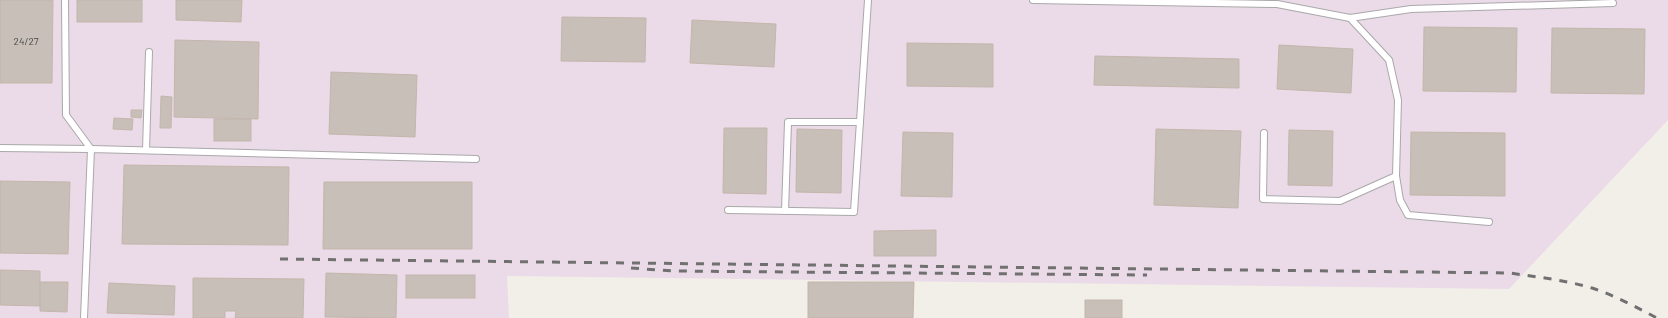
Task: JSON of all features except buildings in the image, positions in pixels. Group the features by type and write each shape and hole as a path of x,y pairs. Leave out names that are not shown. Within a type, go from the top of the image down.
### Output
{"lane":[{"path":"65,0 66,115 91,149 84,318"},
{"path":"728,210 854,212 868,0"},
{"path":"1033,0 1277,4 1350,18 1411,9 1613,3"},
{"path":"1350,18 1389,60 1398,100 1396,176 1400,200 1408,215 1489,222"},
{"path":"146,150 149,52"},
{"path":"785,211 788,122 860,122"},
{"path":"1264,133 1263,200 1340,201 1396,176"},
{"path":"0,148 146,150 476,159"}],"shaded area":[{"path":"0,0 1668,0 1668,120 1509,289 507,276 509,318 0,318"}],"railway":[{"path":"280,259 1510,273 1561,281 1592,288 1617,298 1657,318"},
{"path":"631,268 673,271 1147,275"}]}
